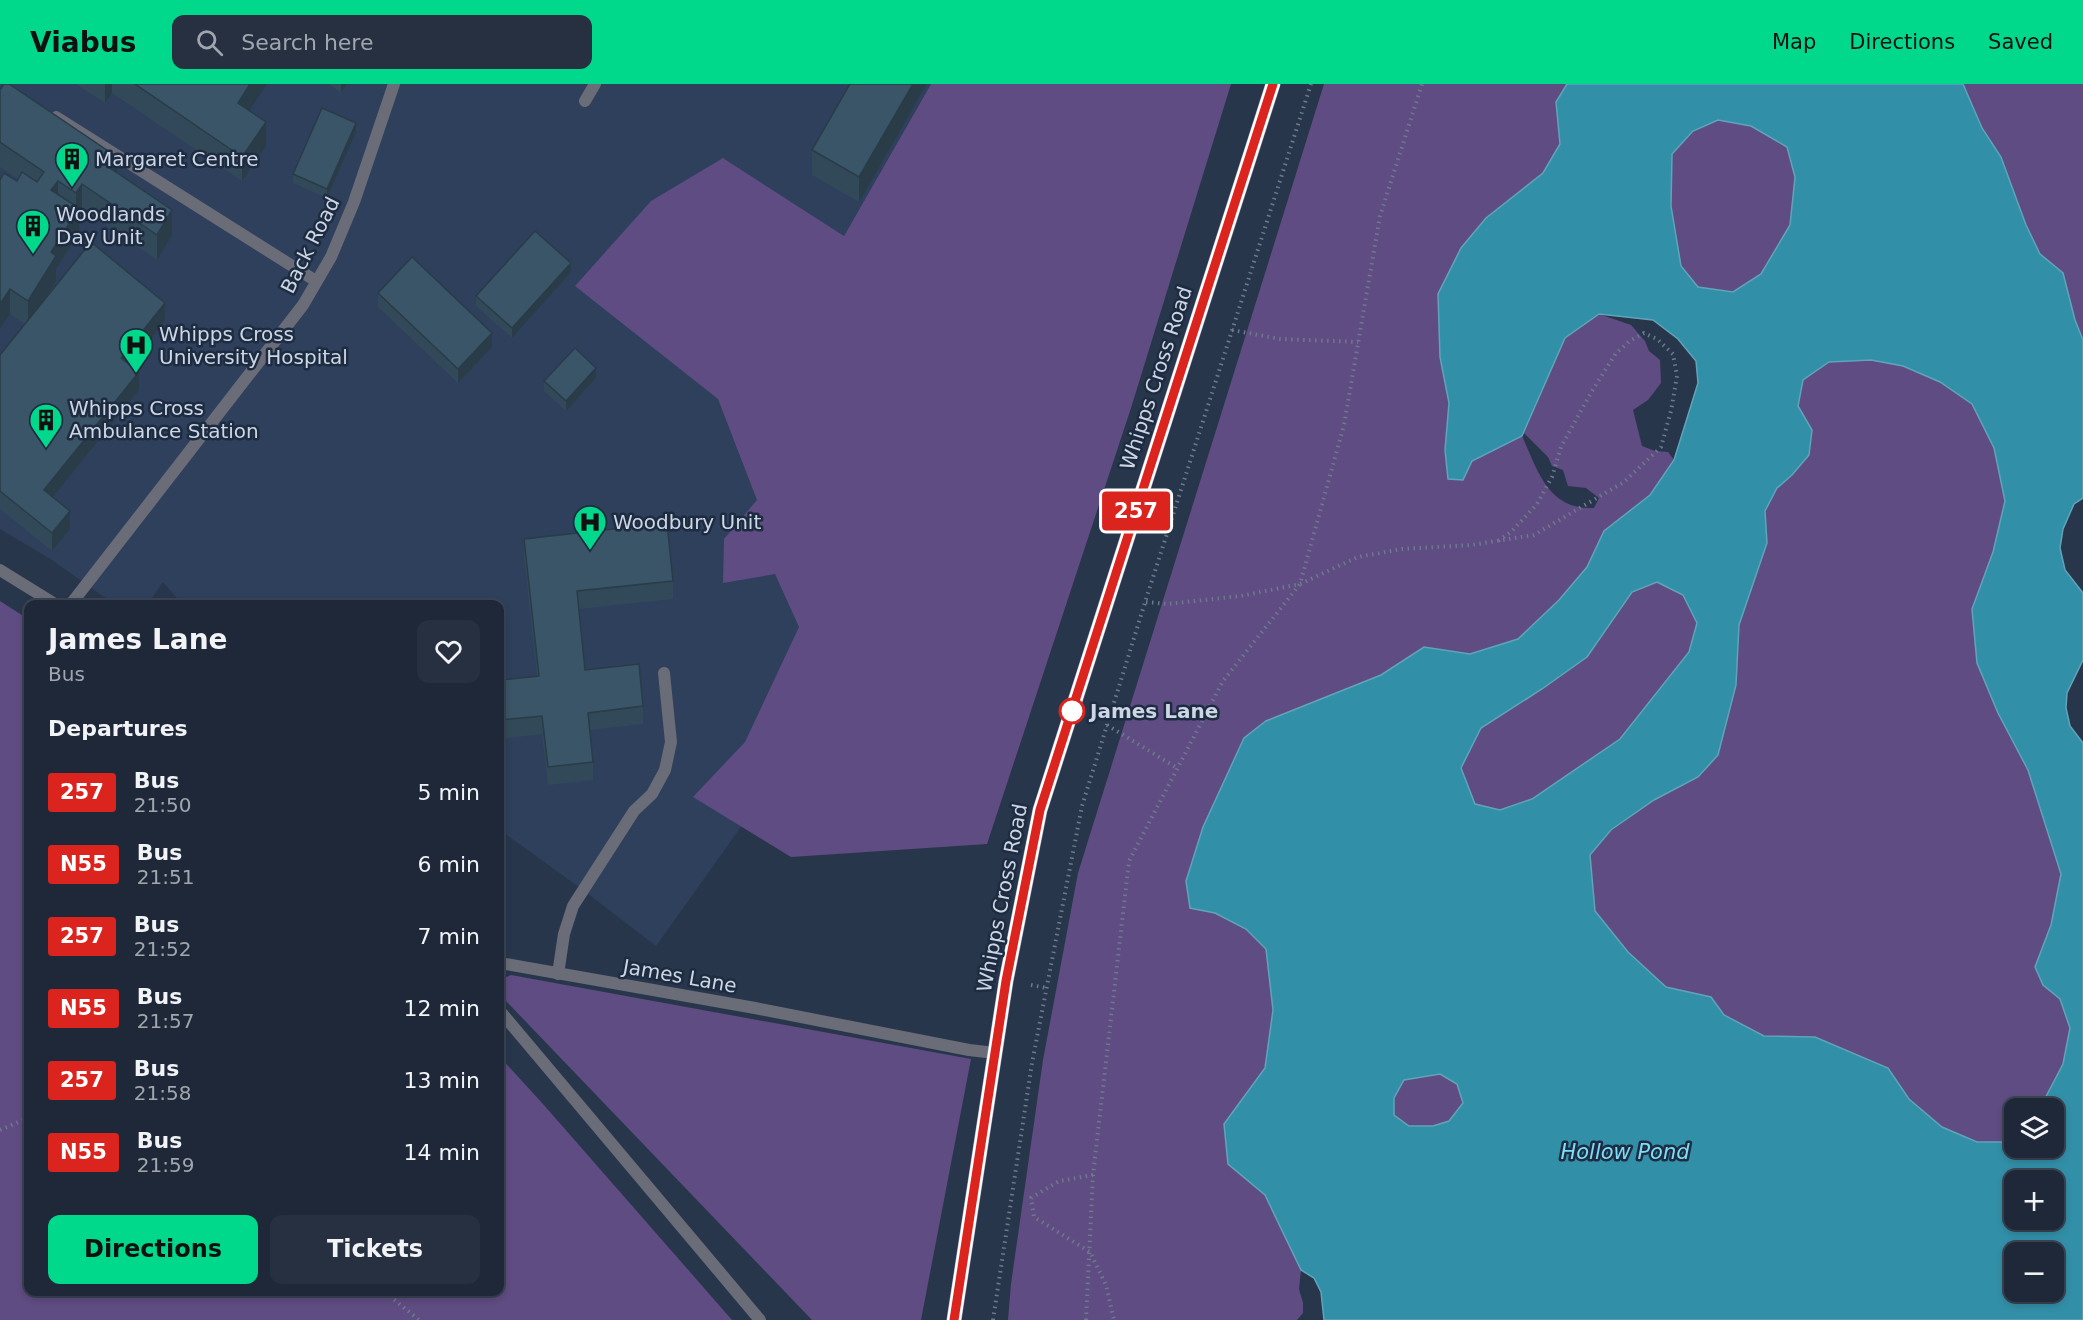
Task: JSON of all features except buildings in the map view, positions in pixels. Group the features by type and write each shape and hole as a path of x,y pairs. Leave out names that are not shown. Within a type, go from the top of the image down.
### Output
{"main road":[{"name":"Whipps Cross Road","path":"954,1320 1017,920 1040,810 1273,84"}],"street":[{"name":"Back Road","path":"74,600 303,305 331,257 354,202 394,84"},
{"path":"585,100 595,84"},
{"path":"42,108 316,281"},
{"path":"0,570 49,600"},
{"path":"558,974 564,934 573,906 634,811 652,794 665,770 671,742 664,673"},
{"name":"James Lane","path":"504,964 995,1053"},
{"path":"504,1016 760,1320"}],"path":[{"path":"993,1320 1032,1063 1082,806 1311,84"},
{"path":"1086,1320 1093,1175 1129,861 1223,681 1300,584 1344,425 1380,216 1422,84"},
{"path":"1232,330 1280,339 1358,342"},
{"path":"1146,602 1167,604 1241,596 1300,584 1358,557 1402,549 1471,545 1498,541 1534,535 1624,482 1660,447 1671,411 1677,376 1673,354 1657,339 1644,333 1616,353 1561,447 1552,477 1537,504 1512,531 1498,541"},
{"path":"1107,725 1177,768"},
{"path":"1031,985 1047,988"},
{"path":"0,1130 24,1120"},
{"path":"1093,1175 1059,1181 1031,1198 1034,1217 1090,1252 1106,1285 1114,1320"},
{"path":"390,1296 419,1320"}],"shaded area":[{"path":"0,84 931,84 844,236 723,158 1015,442 656,946 504,833 504,600 179,600 163,582 151,600 108,600 52,560 0,529"},
{"path":"931,84 1231,84 1131,408 987,844 791,857 693,797 745,742 799,627 775,574 723,583 724,539 757,500 718,399 575,286 651,201 723,158 844,236"},
{"path":"1324,84 1567,84 1556,102 1560,144 1543,173 1486,218 1461,248 1440,357 1449,403 1445,450 1472,461 1522,436 1540,475 1555,495 1566,503 1578,507 1594,508 1599,498 1586,488 1568,486 1563,470 1552,466 1548,457 1524,433 1565,338 1599,314 1631,325 1645,341 1649,351 1660,360 1661,383 1648,400 1633,410 1642,446 1655,451 1668,452 1674,460 1650,495 1604,531 1587,567 1559,600 1518,639 1470,654 1424,647 1381,675 1266,721 1244,738 1203,827 1190,908 1215,913 1246,929 1266,949 1273,1010 1265,1068 1224,1124 1228,1164 1265,1195 1301,1270 1299,1289 1303,1313 1297,1320 1008,1320 1011,1284 1043,1060 1078,873"},
{"path":"1963,84 2083,84 2083,340 2075,320 2063,273 2040,254 2026,225 2001,157 1982,128"},
{"path":"1718,120 1751,126 1787,147 1795,177 1790,225 1761,274 1733,292 1698,287 1681,267 1671,206 1672,154 1693,131"},
{"path":"1871,360 1903,366 1940,382 1972,404 1994,448 2005,501 1993,552 1977,663 1998,713 2028,770 2061,874 2051,925 2035,967 2043,985 2060,999 2070,1028 2063,1064 2045,1098 2004,1098 2004,1142 1977,1142 1942,1127 1909,1099 1888,1068 1815,1037 1765,1036 1724,1015 1711,997 1666,987 1628,952 1594,912 1590,856 1611,831 1654,800 1698,777 1729,709 1736,685 1739,625 1767,543 1765,511 1777,488 1792,475 1812,430 1798,406 1803,380 1829,362"},
{"path":"1657,582 1683,595 1697,623 1689,652 1620,739 1532,799 1500,810 1475,804 1461,768 1481,728 1587,657 1632,592"},
{"path":"0,601 24,616 24,1296 504,1296 504,1061 732,1320 0,1320"},
{"path":"511,975 971,1059 921,1320 812,1320 506,1001 504,978"},
{"path":"1440,1074 1457,1084 1463,1104 1449,1121 1433,1126 1409,1126 1394,1115 1394,1098 1404,1080"}],"water":[{"name":"Hollow Pond","path":"1567,84 1963,84 1982,128 2001,157 2026,225 2040,254 2063,273 2075,320 2083,340 2083,498 2074,504 2063,529 2060,548 2065,570 2083,593 2083,660 2067,693 2066,708 2070,726 2083,743 2083,1320 1324,1320 1321,1292 1314,1278 1301,1270 1265,1195 1228,1164 1224,1124 1265,1068 1273,1010 1266,949 1246,929 1215,913 1190,908 1186,881 1203,827 1244,738 1266,721 1381,675 1424,647 1470,654 1518,639 1559,600 1587,567 1604,531 1650,495 1674,460 1698,383 1696,361 1678,339 1653,320 1599,314 1565,338 1522,436 1472,461 1463,480 1448,479 1445,450 1449,403 1440,357 1438,294 1461,248 1486,218 1543,173 1560,144 1556,102","holes":["1718,120 1751,126 1787,147 1795,177 1790,225 1761,274 1733,292 1698,287 1681,266 1671,206 1672,154 1693,131","1871,360 1903,366 1940,382 1972,404 1994,448 2005,501 1993,552 1972,609 1977,663 1998,713 2028,770 2061,874 2051,925 2035,967 2043,985 2060,999 2070,1028 2063,1064 2045,1098 2064,1098 2064,1158 2004,1158 2004,1142 1977,1142 1942,1127 1909,1099 1888,1068 1815,1037 1764,1036 1724,1015 1711,997 1666,987 1628,952 1595,911 1590,855 1611,830 1654,800 1698,777 1718,755 1736,685 1739,625 1767,543 1765,511 1777,488 1809,455 1812,430 1798,406 1803,380 1829,362","1657,582 1683,595 1697,623 1689,652 1620,739 1532,799 1500,810 1475,804 1461,768 1481,728 1587,657 1632,592","1440,1074 1457,1084 1463,1103 1449,1121 1433,1126 1409,1126 1394,1115 1394,1098 1404,1080"]}],"bus line":[{"name":"257","path":"954,1320 1006,981 1040,810 1273,84"}],"place":[{"name":"Margaret Centre","path":"72,188"},
{"name":"Woodlands Day Unit","path":"33,255"},
{"name":"Whipps Cross University Hospital","path":"136,374"},
{"name":"Whipps Cross Ambulance Station","path":"46,449"},
{"name":"Woodbury Unit","path":"590,551"},
{"name":"James Lane","path":"1072,711"}]}
